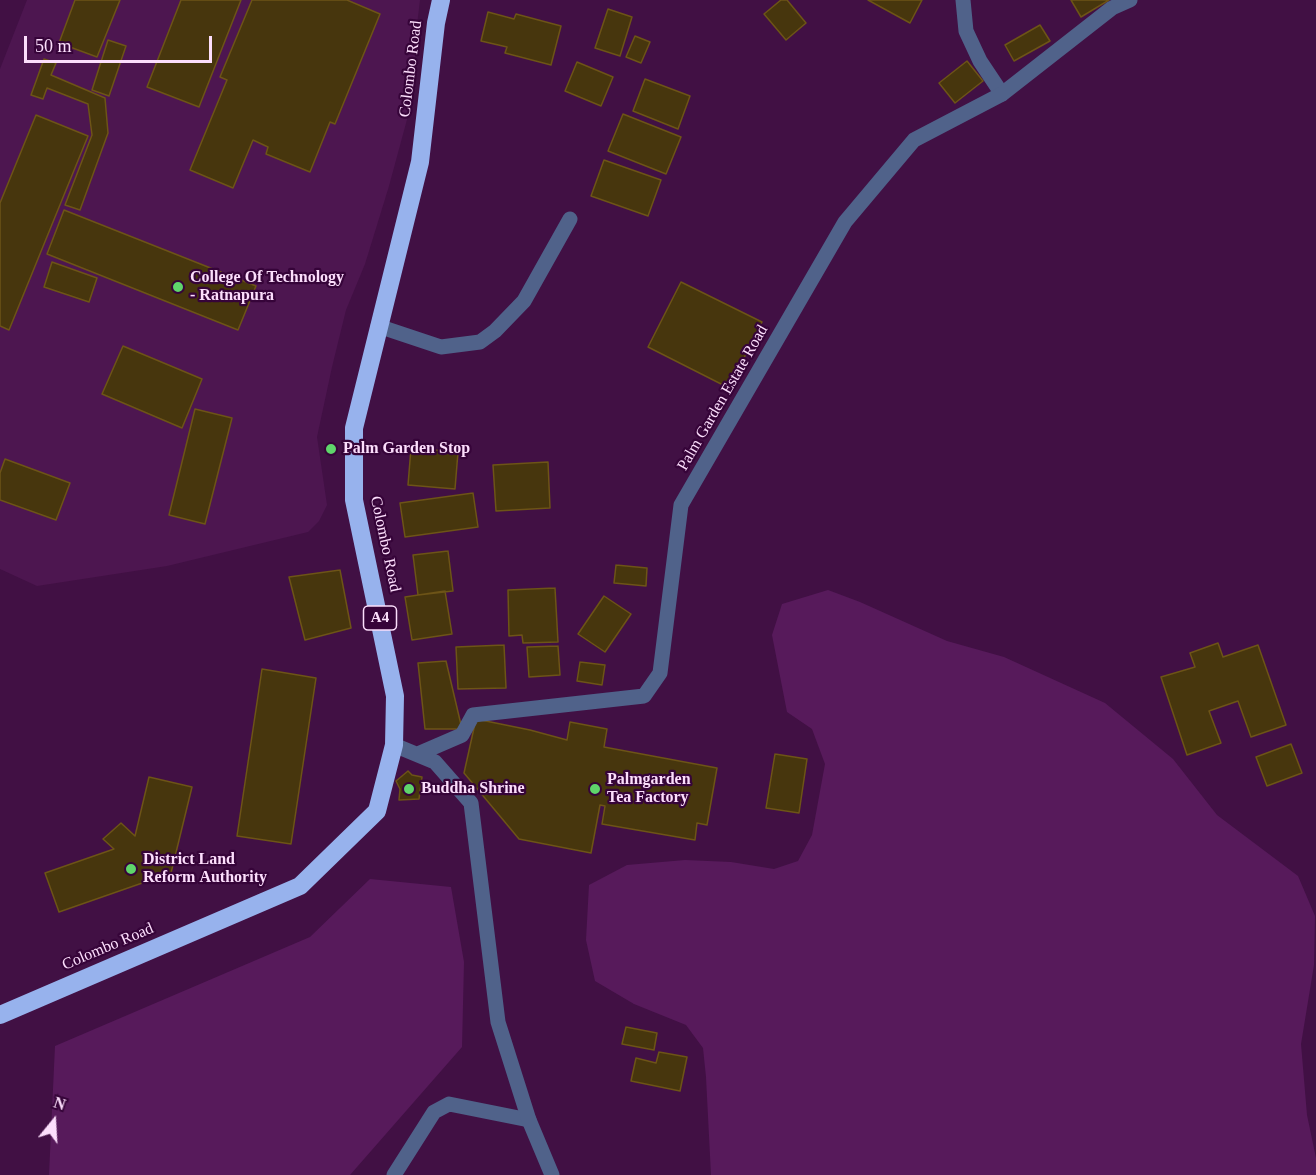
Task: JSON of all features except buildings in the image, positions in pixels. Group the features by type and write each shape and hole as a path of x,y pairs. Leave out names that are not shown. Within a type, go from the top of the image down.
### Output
{"highway":[{"name":"Colombo Road","path":"0,1015 300,886 377,811 394,745 395,696 354,500 354,428 420,162 436,22 441,0"}],"street":[{"path":"963,0 966,31 980,61 1002,94"},
{"name":"Palm Garden Estate Road","path":"418,754 462,735 473,715 644,696 660,673 681,505 845,222 914,140 1002,94 1112,8 1130,0"},
{"path":"378,326 441,347 480,342 495,331 524,301 570,219"},
{"path":"394,745 435,762 471,803 498,1022 529,1120 552,1175"},
{"path":"394,1175 434,1112 449,1104 529,1120"}],"shaded area":[{"name":"College Of Technology - Ratnapura","path":"27,0 420,0 412,101 365,264 346,310 317,437 327,505 319,521 308,532 167,566 37,586 0,569 0,69"},
{"path":"828,590 947,641 1004,657 1105,703 1173,759 1217,815 1298,876 1315,916 1314,965 1301,1044 1307,1115 1316,1158 1316,1175 711,1175 703,1048 686,1025 634,1004 595,981 586,940 589,885 627,865 685,860 731,862 774,869 798,861 812,835 825,764 812,729 787,712 772,635 782,604"},
{"path":"370,879 451,887 464,962 462,1047 350,1175 49,1175 55,1046 310,937"}],"place":[{"name":"College Of Technology - Ratnapura","path":"178,287"},
{"name":"Palm Garden Stop","path":"331,449"},
{"name":"Buddha Shrine","path":"409,789"},
{"name":"Palmgarden Tea Factory","path":"595,789"},
{"name":"District Land Reform Authority","path":"131,869"}]}
